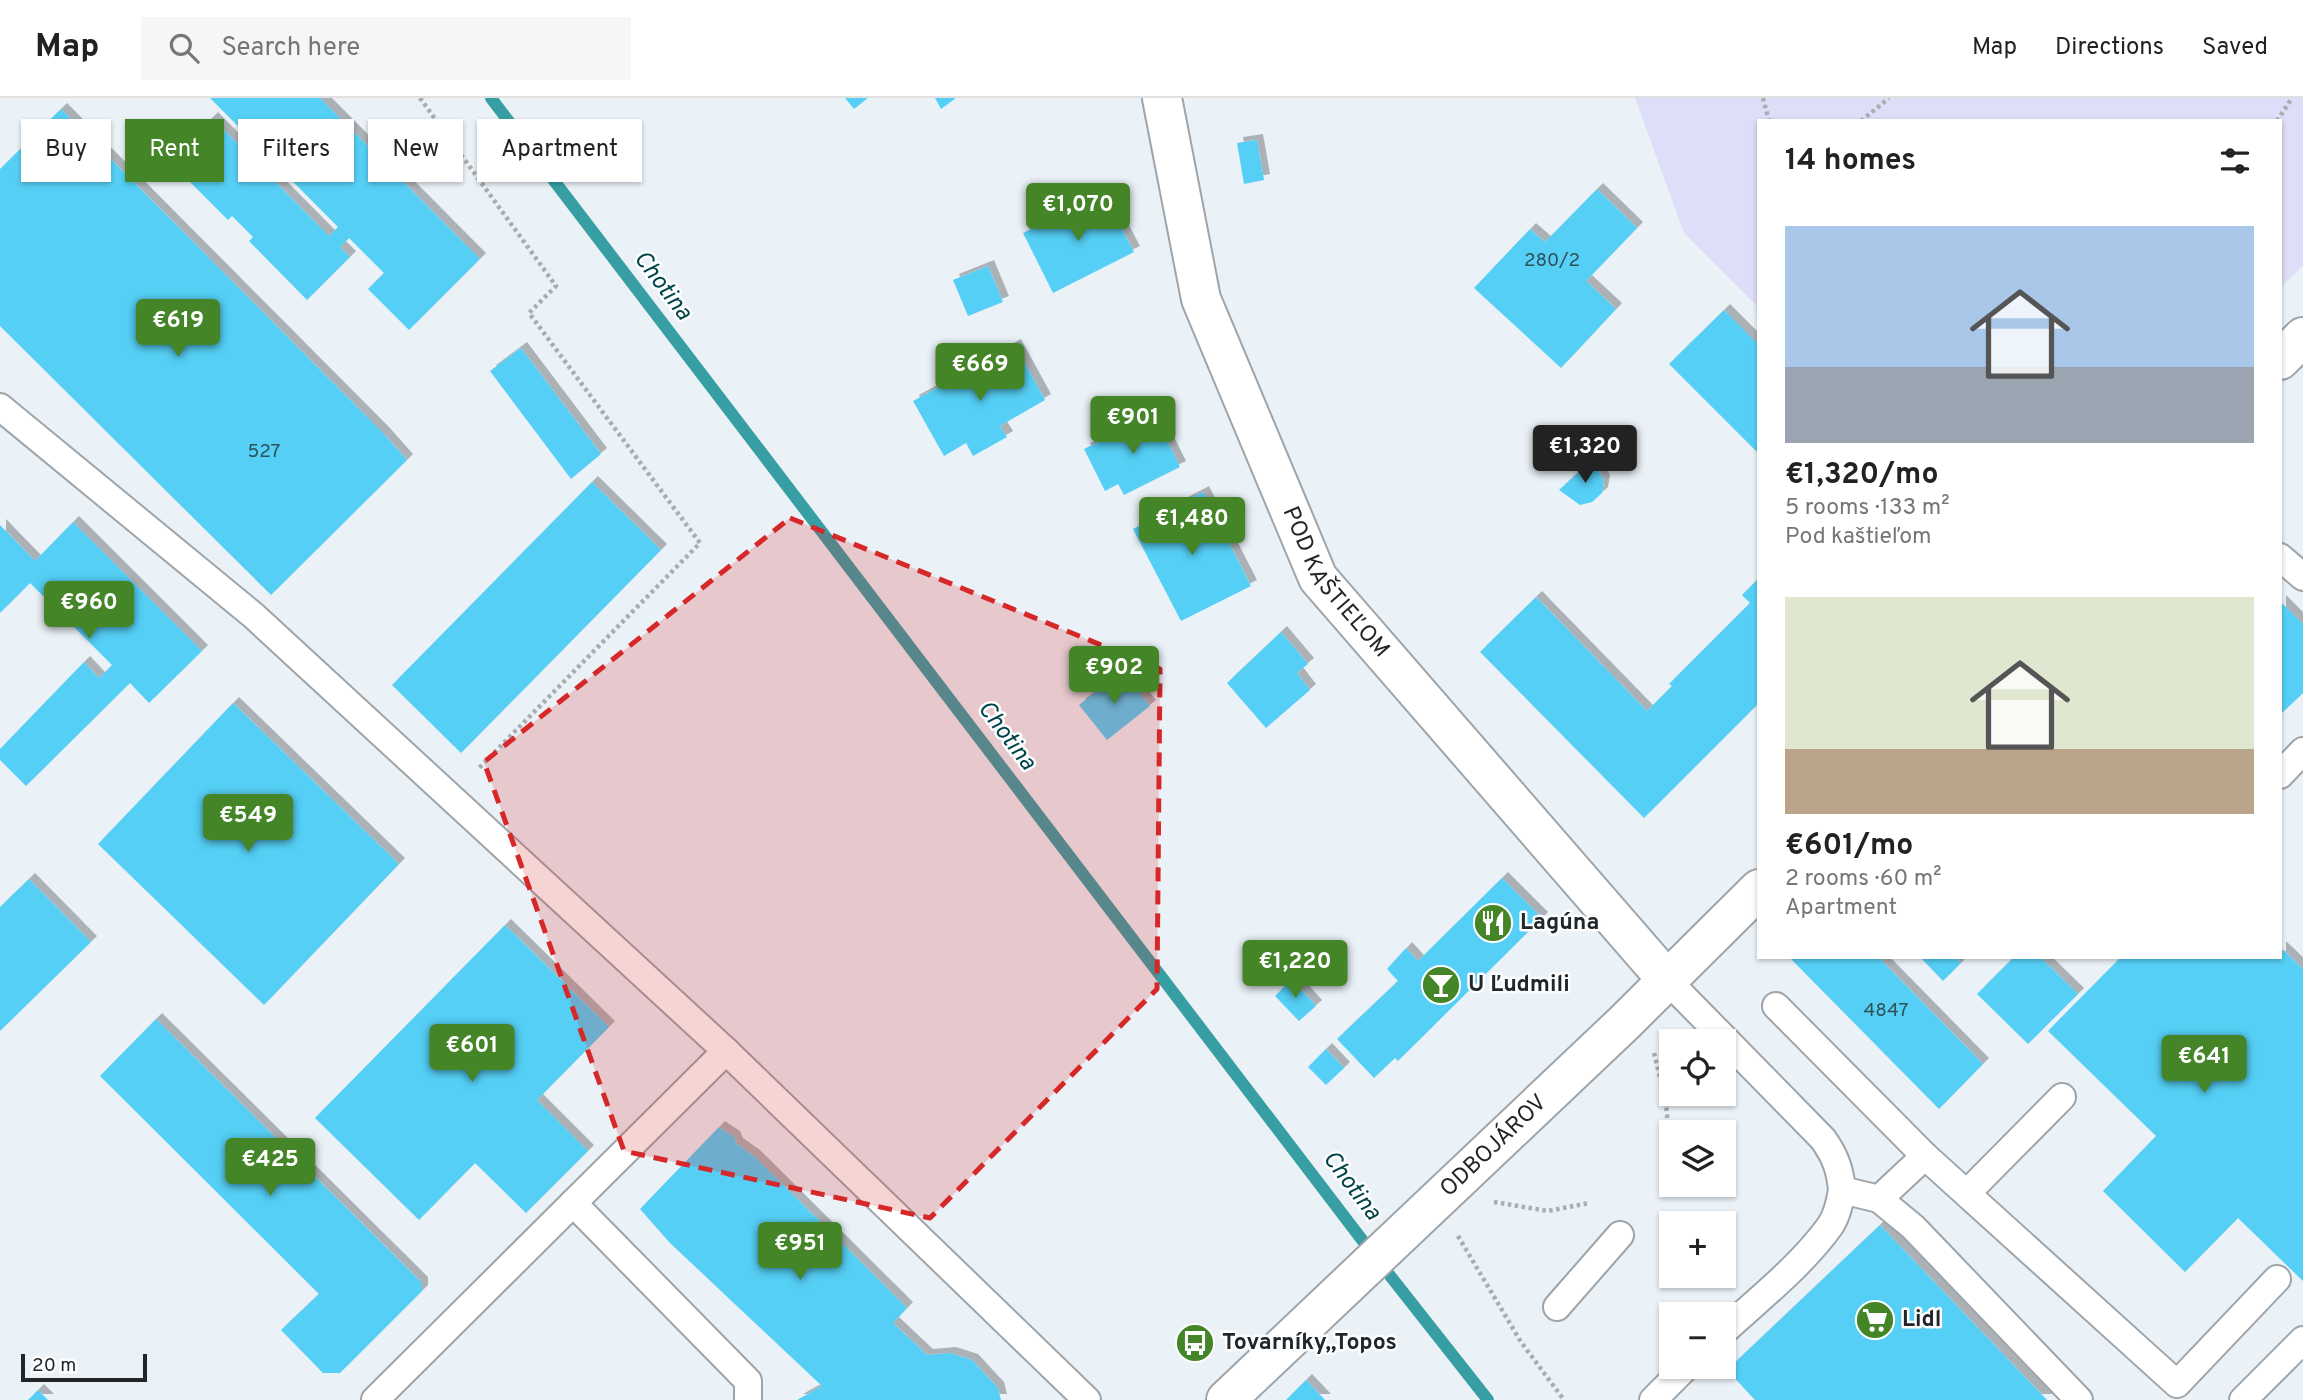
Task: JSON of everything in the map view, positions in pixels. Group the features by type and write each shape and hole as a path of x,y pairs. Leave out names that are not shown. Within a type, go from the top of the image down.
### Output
{"street":[{"name":"POD KAŠTIEĽOM","path":"1162,98 1201,299 1318,578 1668,981"},
{"path":"2282,358 2303,337"},
{"name":"ODBOJÁROV","path":"1226,1400 1668,981 1757,891"}],"lane":[{"path":"0,407 254,616 726,1051 1087,1400"},
{"path":"2282,559 2303,577"},
{"path":"2282,773 2303,751"},
{"path":"1668,981 1823,1139 1835,1156 1840,1172 1842,1190 1832,1225 1794,1267 1736,1320"},
{"path":"1776,1006 1925,1156 2177,1384 2277,1279"},
{"path":"375,1400 726,1051"},
{"path":"1967,1193 2062,1097"},
{"path":"1879,1199 1925,1156"},
{"path":"1842,1190 1879,1199 1913,1227 2079,1400"},
{"path":"573,1203 748,1381 748,1400"},
{"path":"1557,1307 1620,1235"},
{"path":"2243,1400 2303,1340"},
{"path":"1653,1400 1674,1379"}],"path":[{"path":"420,98 556,286 529,313 700,543 479,768"},
{"path":"1763,98 1768,119"},
{"path":"1863,119 1889,98"},
{"path":"2278,119 2292,98"},
{"path":"1654,1053 1667,1102 1668,1120"},
{"path":"1482,1200 1548,1211 1589,1203"},
{"path":"1428,1211 1452,1226 1521,1342 1563,1400"}],"highlighted area":[{"path":"790,518 1160,669 1157,989 930,1218 624,1151 484,762"}],"shaded area":[{"path":"1635,98 2303,98 2303,266 2282,286 2282,119 1757,119 1757,306 1684,233"}],"building":[{"path":"210,98 320,98 341,119 238,119 238,126"},
{"path":"845,98 868,98 854,109"},
{"path":"935,98 956,98 941,109"},
{"path":"61,109 71,119 51,119"},
{"path":"224,130 238,144 238,182 275,182 329,236 338,227 293,182 354,182 354,132 368,146 368,182 403,182 480,259 409,330 368,289 384,273 349,238 340,247 350,257 307,300 249,241 253,237 232,216 228,220 190,182 224,182"},
{"path":"1257,140 1264,180 1244,184 1237,143"},
{"path":"21,148 21,182 111,182 111,159 125,173 125,182 134,182 407,460 271,595 0,326 0,169"},
{"path":"1597,189 1637,228 1586,281 1616,309 1561,368 1474,288 1530,229 1545,242"},
{"path":"1103,193 1134,252 1053,293 1023,233"},
{"path":"988,266 1003,302 968,316 953,280"},
{"path":"1724,310 1757,343 1757,452 1669,364"},
{"path":"1015,345 1045,400 1000,426 1007,437 973,456 966,443 944,456 913,401"},
{"path":"521,348 601,454 571,479 490,371"},
{"path":"1154,414 1180,467 1124,495 1118,484 1105,491 1084,449"},
{"path":"1592,460 1604,481 1602,493 1592,502 1580,505 1559,490"},
{"path":"592,482 661,550 461,753 392,685"},
{"path":"1203,492 1251,586 1181,621 1133,529"},
{"path":"73,522 202,651 149,703 130,683 26,786 0,760 0,749 84,662 99,678 112,665 30,583 0,613 0,525 35,561"},
{"path":"1757,580 1757,705 1644,818 1480,652 1536,597 1647,711 1672,686 1669,684 1750,603 1742,595"},
{"path":"2282,603 2303,624 2303,693 2282,713"},
{"path":"1281,632 1308,664 1297,673 1310,690 1266,728 1227,683"},
{"path":"1122,671 1150,706 1107,740 1079,705"},
{"path":"233,703 399,864 264,1005 98,844"},
{"path":"1502,878 1542,918 1398,1061 1395,1058 1374,1078 1337,1039 1398,981 1387,969 1406,948 1418,961"},
{"path":"29,879 91,942 0,1031 0,907"},
{"path":"505,925 609,1027 537,1100 588,1151 526,1213 475,1163 419,1220 315,1118"},
{"path":"2282,949 2303,969 2303,1281 2238,1218 2185,1272 2103,1191 2156,1136 2048,1031 2119,959 2282,959"},
{"path":"1791,959 1880,959 1983,1064 1939,1109"},
{"path":"1922,959 1959,959 1961,963 1943,981"},
{"path":"2012,959 2042,959 2078,994 2028,1044 1977,994"},
{"path":"1292,979 1316,1006 1299,1021 1275,996"},
{"path":"156,1019 422,1283 422,1291 340,1373 323,1373 281,1330 319,1294 100,1076"},
{"path":"1326,1049 1344,1068 1326,1085 1308,1067"},
{"path":"719,1127 754,1156 907,1308 893,1323 927,1355 950,1353 972,1360 998,1388 1001,1400 797,1400 822,1386 670,1243 640,1209"},
{"name":"Lidl","path":"1880,1225 2047,1400 1755,1400 1735,1379 1736,1361"},
{"path":"1306,1380 1325,1400 1286,1400"},
{"path":"38,1390 48,1400 28,1400"}],"waterway":[{"name":"Chotina","path":"491,98 1369,1249 1488,1400"}],"place":[{"name":"Lagúna","path":"1493,923"},
{"name":"U Ľudmili","path":"1441,985"},
{"name":"Lidl","path":"1875,1320"},
{"name":"Tovarníky,,Topos","path":"1195,1343"}]}
